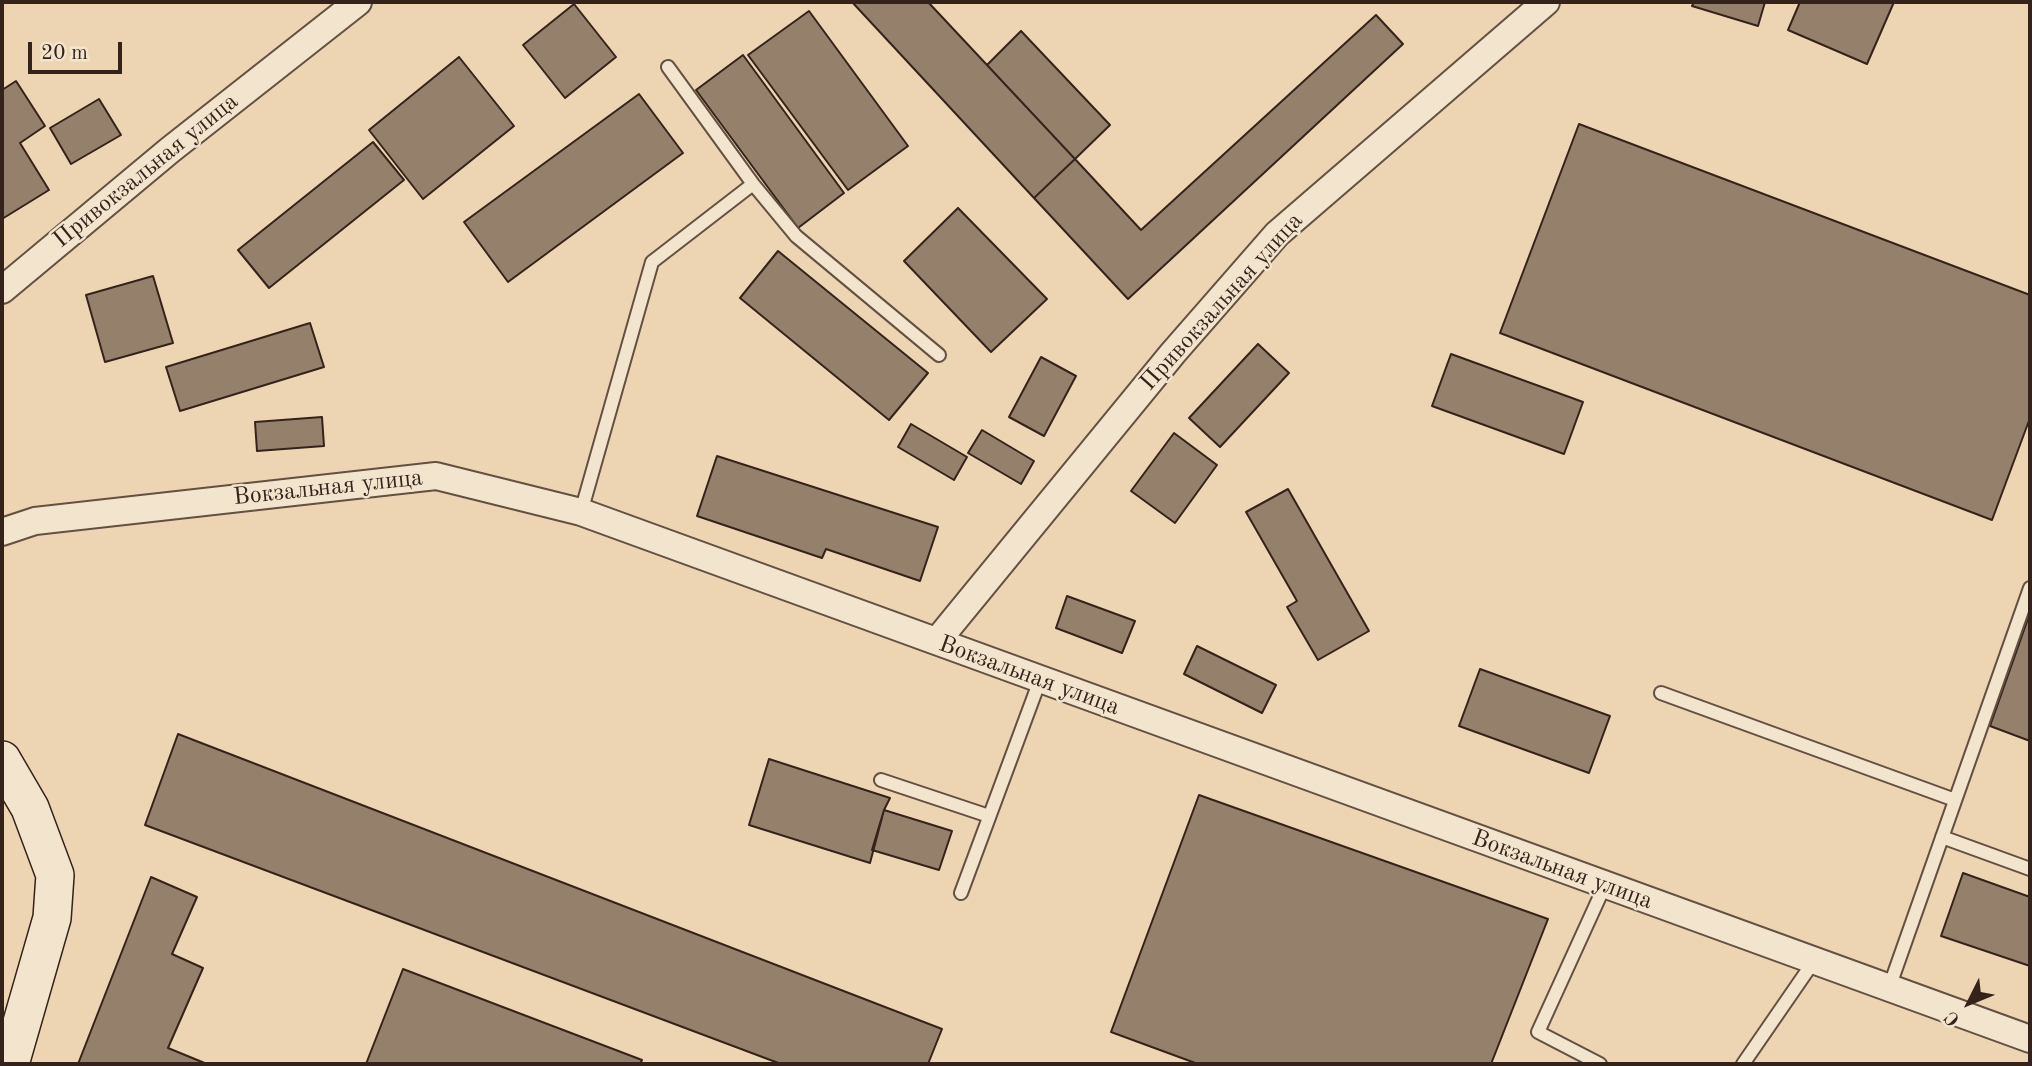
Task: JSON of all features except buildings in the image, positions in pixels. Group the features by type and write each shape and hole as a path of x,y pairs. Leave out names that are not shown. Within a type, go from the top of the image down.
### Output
{"street":[{"name":"Привокзальная улица","path":"2,290 170,150 358,2"},
{"name":"Привокзальная улица","path":"937,641 1173,353 1277,234 1546,2"},
{"name":"Вокзальная улица","path":"2,532 35,521 436,476 581,512 2030,1039"},
{"path":"2,760 55,876 52,918 8,1057"}],"lane":[{"path":"668,67 753,184 796,236 939,355"},
{"path":"581,512 652,262 753,184"},
{"path":"1889,988 2030,588"},
{"path":"961,893 1040,680"},
{"path":"1661,693 1955,800"},
{"path":"881,780 989,816"},
{"path":"1942,837 2030,869"},
{"path":"1600,1064 1538,1032 1605,885"},
{"path":"1743,1064 1814,961"}]}
